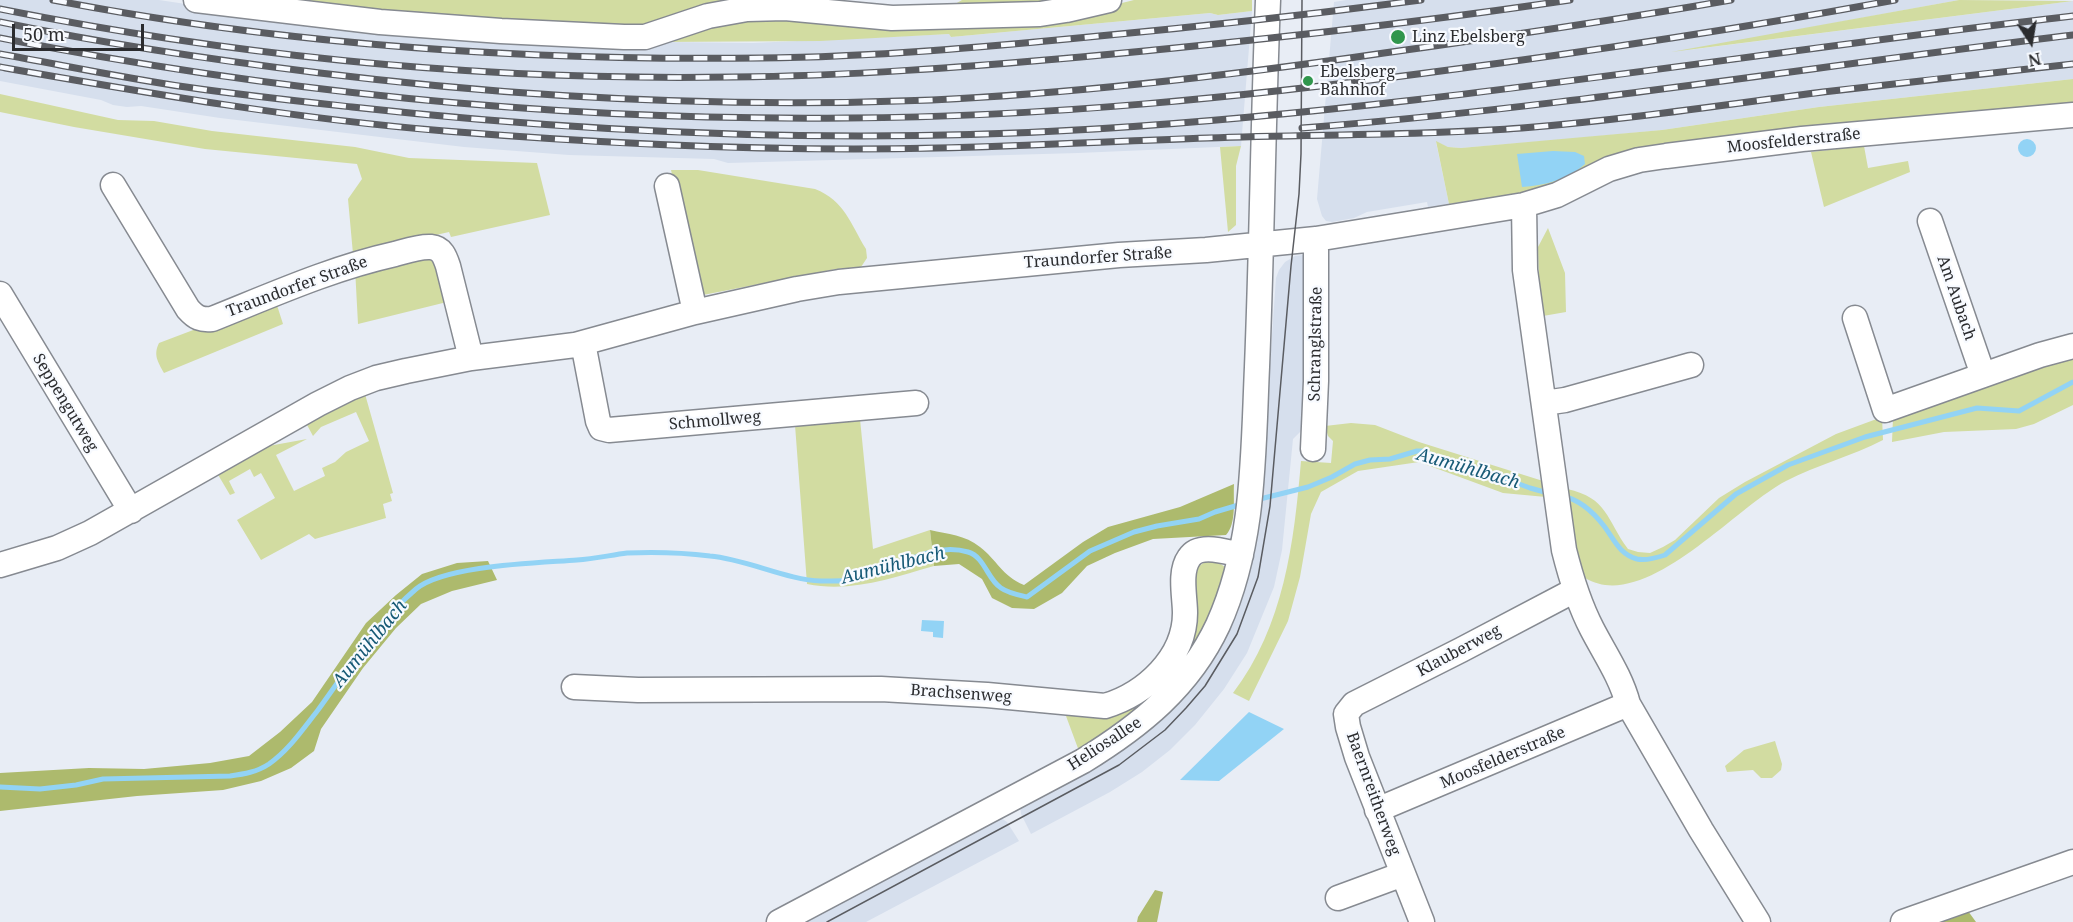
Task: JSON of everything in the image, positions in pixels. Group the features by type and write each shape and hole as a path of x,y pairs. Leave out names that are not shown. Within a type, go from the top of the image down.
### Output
{"street":[{"path":"196,0 380,22 501,31 645,37 708,16 747,9 785,8 892,18 1040,14 1109,0"},
{"path":"1260,245 1268,0"},
{"name":"Moosfelderstraße","path":"1260,245 1316,239 1524,205 1557,195 1609,169 1639,160 1802,139 2073,115"},
{"name":"Traundorfer Straße","path":"113,185 188,309 202,320 212,319 357,262 431,247 439,250 444,255 448,266 471,358"},
{"path":"667,186 695,312"},
{"path":"1524,205 1525,270 1564,550 1575,590 1591,628 1623,685 1628,704 1701,830 1758,922"},
{"name":"Am Aubach","path":"1930,221 1983,375"},
{"name":"Schranglstraße","path":"1313,449 1316,381 1316,239"},
{"name":"Traundorfer Straße","path":"0,565 57,548 90,533 318,404 376,378 471,358 583,343 695,312 838,282 1119,255 1260,245"},
{"name":"Heliosallee","path":"779,922 1083,761 1141,722 1176,688 1197,662 1217,626 1233,588 1250,501 1257,413 1260,245"},
{"name":"Seppengutweg","path":"0,294 131,511"},
{"path":"1855,318 1885,410 2040,355 2073,346"},
{"name":"Schmollweg","path":"583,343 598,421 601,428 609,430 916,403"},
{"path":"1544,403 1565,400 1691,364"},
{"name":"Brachsenweg","path":"574,687 638,690 881,689 964,693 1106,706 1139,691 1157,675 1174,654 1183,632 1185,568 1189,557 1198,551 1210,549 1241,555"},
{"name":"Klauberweg","path":"1346,714 1354,704 1422,671 1575,590"},
{"name":"Moosfelderstraße","path":"1377,810 1628,704"},
{"name":"Baernreitherweg","path":"1346,714 1354,747 1377,810 1422,922"},
{"path":"1903,922 2073,862"},
{"name":"Baernreitherweg","path":"1338,898 1403,874"}],"shaded area":[{"path":"0,0 159,0 292,20 574,41 753,43 949,34 951,37 1252,11 1241,146 728,163 714,159 569,155 464,147 220,118 141,106 127,107 0,81"},
{"path":"1346,0 1959,0 1688,50 2073,1 2073,79 1819,107 1662,130 1461,148 1448,147 1436,142 1449,204 1428,207 1427,202 1367,212 1354,218 1332,222 1326,221 1322,216 1317,199 1334,2"},
{"path":"1303,255 1307,258 1305,427 1293,439 1282,550 1274,587 1247,653 1224,689 1195,725 1170,750 1142,772 1110,792 1031,834 1021,814 1020,804 1209,661 1266,421 1276,278 1285,262 1295,256"},
{"path":"998,816 1007,822 1019,841 866,922 798,922"}],"green space":[{"path":"270,0 742,0 647,28 471,21"},
{"path":"962,0 1090,0 943,11"},
{"path":"1134,0 1252,0 1252,11 951,37 949,34 820,41 657,42 739,15 1074,15"},
{"path":"1959,0 2073,1 1671,52"},
{"path":"2073,79 2073,104 1880,121 1544,189 1449,204 1436,141 1448,147 1461,148 1662,130 1819,107"},
{"path":"0,94 118,120 154,121 212,131 355,147 409,158 537,163 550,215 451,237 449,232 353,254 348,199 362,179 357,164 205,149 74,127 0,112"},
{"path":"1241,146 1236,166 1236,225 1228,232 1220,147"},
{"path":"1864,146 1868,168 1908,161 1910,172 1824,207 1811,152"},
{"path":"671,170 698,170 815,189 840,206 866,249 867,258 861,267 836,269 703,295 698,288"},
{"path":"1548,228 1565,273 1566,312 1543,316 1539,288 1538,247"},
{"path":"415,253 436,260 451,301 358,324 355,268"},
{"path":"275,299 283,324 164,373 156,355 159,343"},
{"path":"2073,355 2073,405 2034,424 2016,429 1944,432 1892,442 1893,418"},
{"path":"365,394 393,493 390,494 392,501 383,504 386,518 315,539 309,534 261,560 237,520 275,498 261,473 254,477 250,469 229,481 235,493 230,495 217,473 263,447 307,439 276,455 294,491 325,476 322,468 335,462 346,452 369,441 356,412 321,427 313,436 306,423"},
{"path":"1882,417 1883,440 1786,481 1765,494 1688,553 1661,570 1634,582 1609,585 1585,578 1576,547 1567,489 1591,498 1599,504 1628,549 1650,553 1675,540 1719,498 1745,482 1836,434"},
{"path":"860,419 873,549 930,530 934,566 871,583 839,587 807,584 795,425"},
{"path":"1351,423 1375,425 1419,442 1543,481 1546,497 1503,493 1419,462 1358,471 1321,492 1311,514 1300,577 1288,621 1249,701 1233,693 1264,640 1284,583 1295,522 1301,461 1331,463 1333,441 1328,436 1325,426"},
{"path":"1234,484 1233,518 1226,535 1153,539 1115,553 1087,566 1062,593 1034,609 1012,608 992,598 982,579 959,564 934,566 930,530 956,535 974,543 1010,577 1024,585 1083,542 1108,527 1180,507"},
{"path":"1215,560 1225,567 1227,577 1205,634 1140,711 1079,751 1063,708 1157,687 1198,567 1206,561"},
{"path":"488,561 497,580 452,591 421,604 396,628 363,668 321,729 314,751 291,768 261,781 223,790 137,796 0,811 0,773 89,768 144,769 210,763 249,756 280,732 312,702 366,623 396,595 422,574 457,563"},
{"path":"1775,741 1782,764 1781,770 1772,778 1761,778 1753,770 1727,772 1725,766 1744,750"},
{"path":"1155,890 1163,892 1157,922 1137,922 1138,917"},
{"path":"1968,911 1976,922 1931,922"}],"water":[{"path":"2023,139 2031,139 2036,144 2034,155 2023,157 2018,152 2018,144"},
{"path":"1575,152 1584,156 1585,164 1572,174 1556,181 1522,187 1517,154"},
{"path":"922,620 944,621 943,638 933,637 933,632 921,631"},
{"path":"1249,712 1284,729 1219,781 1180,780"}],"waterway":[{"name":"Aumühlbach","path":"1563,496 1581,504 1591,512 1626,554 1644,560 1655,558 1665,555 1736,494 1788,465 1865,437 1977,408 2019,411 2073,382"},
{"name":"Aumühlbach","path":"1256,500 1308,487 1355,464 1370,460 1390,459 1417,451 1425,451 1449,466 1492,474 1548,493"},
{"name":"Aumühlbach","path":"0,787 40,789 103,779 230,776 260,769 269,764 295,739 388,616 416,589 448,575 517,564 627,553 657,553 724,558 808,580 842,581 863,578 927,553 954,550 974,555 1001,588 1027,597 1090,551 1134,532 1199,519 1242,504"}],"tram line":[{"path":"827,922 1119,765 1165,730 1186,708 1205,686 1237,634 1258,577 1270,506 1299,194 1302,0"}],"railway":[{"path":"53,0 141,16 317,39 494,53 672,58 803,57 972,48 1220,24 1421,0"},
{"path":"0,9 181,40 273,53 365,62 549,75 733,77 820,75 1081,57 1326,32 1570,0"},
{"path":"0,22 240,63 396,82 549,95 778,103 989,97 1215,76 1514,34 1731,0"},
{"path":"0,38 210,74 422,100 635,115 741,118 922,117 1145,104 1367,80 1668,38 1895,0"},
{"path":"0,54 207,90 445,116 630,130 723,134 909,136 1095,129 1340,108 2073,16"},
{"path":"1302,128 1399,120 1592,98 2073,35"},
{"path":"0,67 222,104 389,126 629,143 752,148 875,149 1522,128 1635,117 1823,92 2073,64"}],"place":[{"name":"Linz Ebelsberg","path":"1398,37"},
{"name":"Ebelsberg Bahnhof","path":"1308,81"}]}
